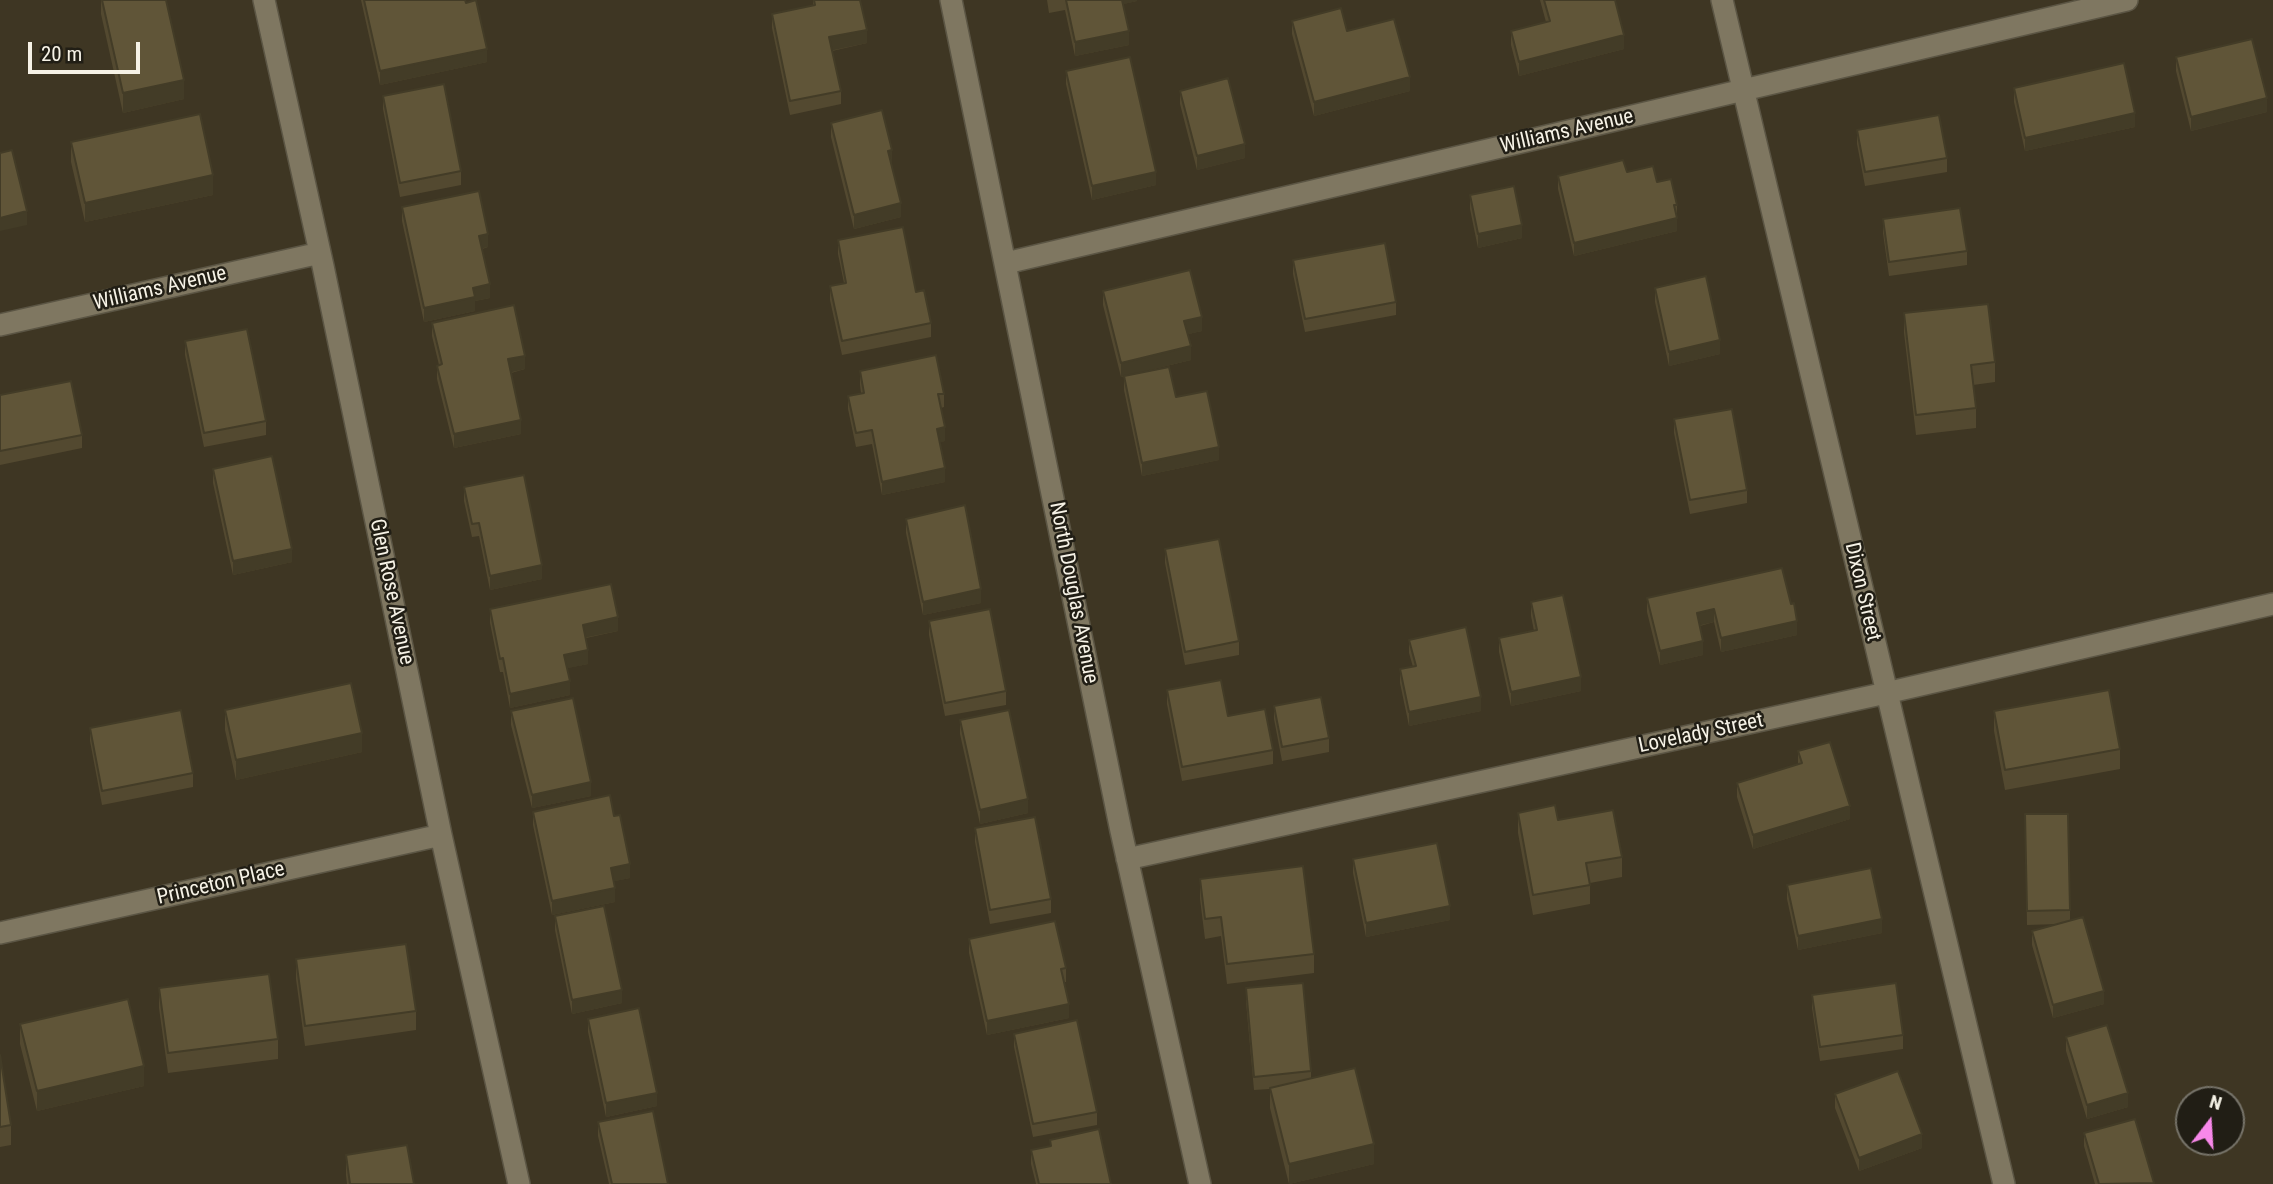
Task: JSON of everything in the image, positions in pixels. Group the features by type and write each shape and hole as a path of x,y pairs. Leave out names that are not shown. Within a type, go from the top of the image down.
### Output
{"street":[{"name":"Glen Rose Avenue","path":"264,0 320,253 441,835 519,1184"},
{"name":"North Douglas Avenue","path":"951,0 1127,859 1200,1184"},
{"name":"Dixon Street","path":"1722,0 2004,1184"},
{"name":"Williams Avenue","path":"1006,262 2127,0"},
{"name":"Williams Avenue","path":"0,325 320,253"},
{"name":"Lovelady Street","path":"1127,859 1886,693 2273,604"},
{"name":"Princeton Place","path":"0,933 441,835"}],"building":[{"path":"102,0 166,0 184,80 123,93"},
{"path":"364,0 465,0 466,3 476,0 487,49 380,71"},
{"path":"814,0 860,0 867,30 829,37 841,91 790,101 772,14 815,5"},
{"path":"1066,0 1122,0 1129,31 1075,42"},
{"path":"1544,0 1615,0 1624,35 1519,62 1511,31 1550,21"},
{"path":"1341,8 1347,31 1394,19 1410,77 1314,102 1292,21"},
{"path":"2252,39 2267,98 2191,117 2176,57"},
{"path":"1130,57 1156,172 1092,186 1066,71"},
{"path":"2124,63 2135,113 2025,138 2014,88"},
{"path":"1228,78 1245,144 1197,156 1180,91"},
{"path":"444,84 461,171 400,183 383,96"},
{"path":"882,110 892,150 888,151 901,203 854,215 831,123"},
{"path":"200,114 213,175 85,203 71,142"},
{"path":"1939,115 1947,158 1865,172 1857,130"},
{"path":"12,150 27,211 0,218 0,153"},
{"path":"1623,160 1627,172 1653,166 1657,182 1671,179 1677,218 1574,243 1558,176"},
{"path":"1514,186 1522,225 1478,234 1470,195"},
{"path":"479,191 488,234 479,236 490,284 473,288 475,297 424,308 402,207"},
{"path":"1960,208 1967,251 1889,262 1883,219"},
{"path":"903,227 916,292 924,290 931,323 842,341 830,286 846,283 838,240"},
{"path":"1385,243 1396,302 1305,319 1293,260"},
{"path":"1190,270 1202,317 1184,321 1191,346 1121,363 1103,291"},
{"path":"1706,276 1720,340 1669,352 1655,288"},
{"path":"1988,304 1995,362 1971,365 1976,408 1916,415 1904,313"},
{"path":"514,305 525,356 508,359 521,420 454,434 437,366 442,364 432,323"},
{"path":"247,329 266,421 204,433 185,341"},
{"path":"936,355 944,394 938,394 945,427 937,429 945,468 882,482 872,430 856,433 848,396 864,393 860,371"},
{"path":"1169,367 1176,397 1207,391 1219,447 1142,463 1124,376"},
{"path":"71,381 82,435 0,451 0,395"},
{"path":"1732,409 1747,490 1690,500 1674,419"},
{"path":"272,456 292,549 233,561 213,469"},
{"path":"524,475 542,565 490,576 479,523 472,524 464,487"},
{"path":"965,505 981,589 923,602 906,519"},
{"path":"1219,539 1239,641 1185,652 1165,549"},
{"path":"1782,568 1797,621 1721,638 1714,609 1697,613 1703,641 1660,651 1647,598"},
{"path":"611,584 618,617 583,625 588,650 564,655 570,681 510,694 490,609"},
{"path":"1563,595 1581,677 1511,692 1499,638 1537,630 1531,602"},
{"path":"990,609 1006,691 945,703 929,621"},
{"path":"1466,627 1481,697 1409,712 1400,669 1416,666 1409,640"},
{"path":"1221,680 1228,716 1265,709 1273,750 1182,767 1167,690"},
{"path":"351,683 362,733 236,760 225,710"},
{"path":"2109,690 2120,749 2005,770 1994,711"},
{"path":"1321,697 1329,738 1282,747 1274,706"},
{"path":"573,698 591,782 532,795 511,711"},
{"path":"181,710 193,773 102,791 90,728"},
{"path":"1009,710 1028,799 980,810 960,720"},
{"path":"1830,742 1850,806 1753,835 1737,783 1802,763 1798,751"},
{"path":"610,795 614,816 620,815 630,864 611,868 615,888 552,901 533,812"},
{"path":"1555,805 1558,820 1613,810 1622,857 1586,863 1590,885 1533,895 1518,813"},
{"path":"2025,814 2068,814 2070,910 2027,911"},
{"path":"1035,817 1051,899 990,910 975,828"},
{"path":"1437,843 1450,906 1366,923 1353,859"},
{"path":"1303,866 1314,954 1227,964 1221,917 1205,919 1200,879"},
{"path":"1871,868 1882,919 1798,936 1787,885"},
{"path":"604,906 622,990 572,1000 555,916"},
{"path":"2083,917 2104,991 2053,1005 2032,931"},
{"path":"1055,921 1066,968 1061,969 1069,1004 987,1021 969,939"},
{"path":"406,944 416,1011 305,1026 296,959"},
{"path":"269,974 278,1039 168,1053 159,988"},
{"path":"1303,983 1311,1071 1254,1077 1246,988"},
{"path":"1896,983 1903,1035 1820,1047 1812,995"},
{"path":"128,999 144,1066 37,1091 20,1024"},
{"path":"639,1008 657,1093 606,1103 588,1019"},
{"path":"1077,1020 1097,1112 1033,1124 1014,1034"},
{"path":"2107,1025 2128,1093 2087,1105 2066,1037"},
{"path":"0,1055 11,1125 0,1127"},
{"path":"1355,1068 1374,1144 1289,1164 1270,1088"},
{"path":"1898,1071 1922,1134 1859,1158 1835,1094"},
{"path":"653,1111 668,1184 612,1184 598,1122"},
{"path":"2135,1119 2154,1183 2099,1184 2084,1133"},
{"path":"1099,1129 1111,1184 1039,1184 1031,1150 1051,1146 1050,1140"},
{"path":"407,1145 414,1184 350,1184 346,1155"}]}
